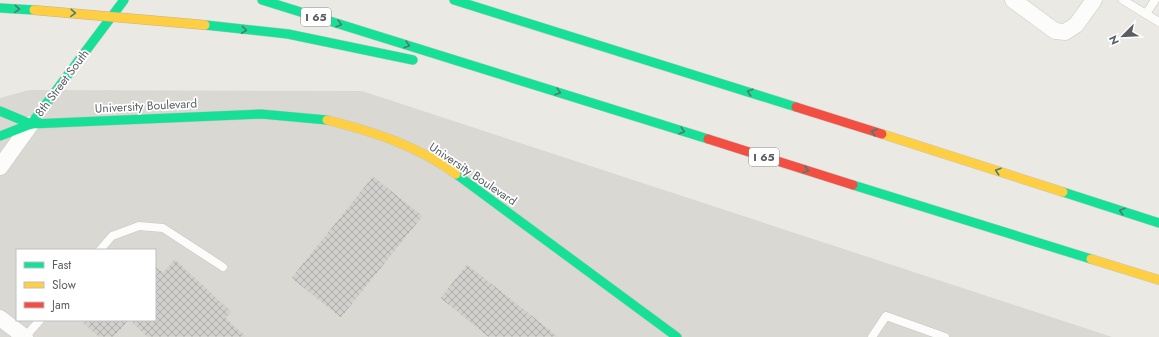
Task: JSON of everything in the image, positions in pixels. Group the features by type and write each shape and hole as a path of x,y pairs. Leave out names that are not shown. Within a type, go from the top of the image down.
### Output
{"main road":[{"name":"8th Street South","path":"31,124 124,0"},
{"name":"I 65","path":"262,0 1159,280"},
{"path":"454,0 615,49 1159,222"},
{"path":"0,8 118,16 288,34 426,62"},
{"path":"441,66 533,84"},
{"name":"University Boulevard","path":"0,111 31,124"},
{"name":"University Boulevard","path":"0,136 31,124 261,114 325,120 374,132 403,144 446,167 677,337"}],"street":[{"path":"1013,0 1055,31 1066,32 1076,25 1094,0"},
{"name":"8th Street South","path":"0,167 31,124"},
{"path":"0,318 25,337"}],"lane":[{"path":"1123,0 1159,22"},
{"path":"1146,14 1155,0"},
{"path":"101,249 112,236 139,226 163,228 223,267"},
{"path":"872,337 886,316 945,337"},
{"path":"25,337 39,321"}],"shaded area":[{"path":"29,90 362,91 1112,337 0,337 0,98"}],"building":[{"path":"373,176 423,216 341,318 291,278"},
{"path":"175,259 232,312 226,318 247,337 147,337 130,321 156,321 156,267 163,272"},
{"path":"467,264 559,337 488,337 440,298"},
{"path":"81,321 128,321 114,337 98,337"}],"traffic: fast":[{"path":"31,124 124,0"},
{"path":"262,0 708,139"},
{"path":"454,0 796,107"},
{"path":"0,8 34,10"},
{"path":"205,25 288,34 413,60"},
{"path":"0,111 31,124"},
{"path":"0,136 31,124 261,114 327,120"},
{"path":"456,174 677,337"},
{"path":"853,185 1091,259"},
{"path":"1063,192 1159,223"}],"traffic: slow":[{"path":"34,10 205,25"},
{"path":"327,120 361,129 410,147 456,174"},
{"path":"882,134 1063,192"},
{"path":"1091,259 1159,280"}],"traffic: jam":[{"path":"796,107 882,134"},
{"path":"708,139 853,185"}]}
